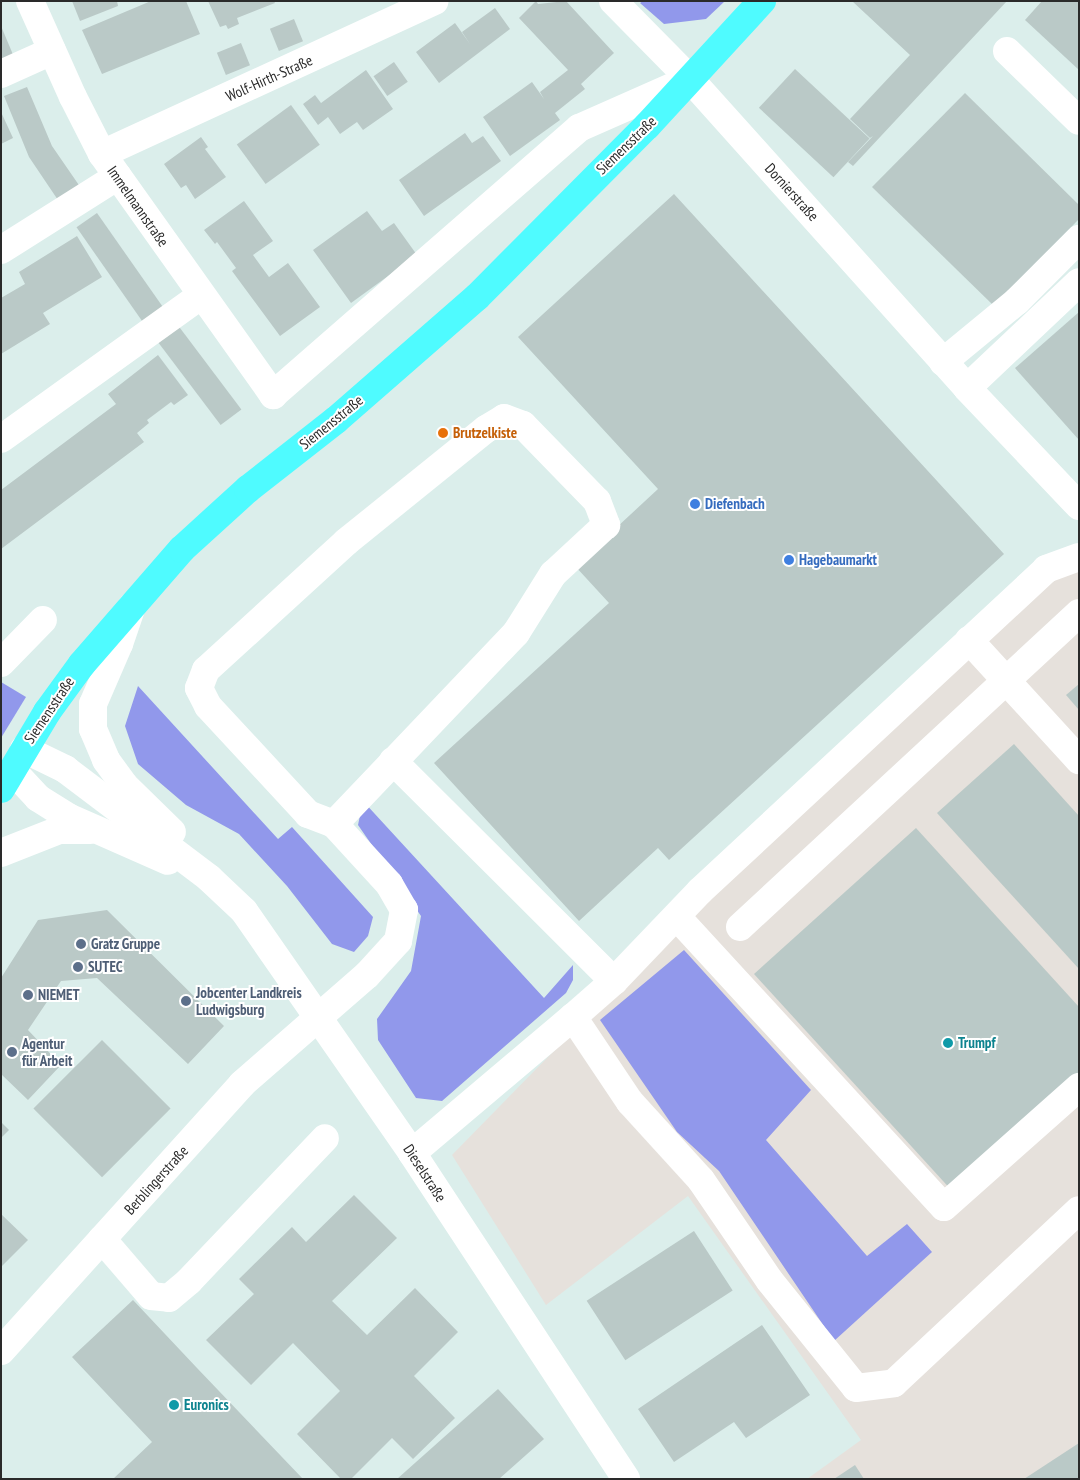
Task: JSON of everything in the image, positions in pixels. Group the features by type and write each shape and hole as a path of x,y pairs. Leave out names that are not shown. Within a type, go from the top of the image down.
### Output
{"main road":[{"name":"Siemensstraße","path":"12,769 82,664 133,601 182,550 248,489 336,420 477,297 690,79 762,1"}],"street":[{"name":"Immelmannstraße","path":"30,1 102,154 200,296 273,395"},
{"name":"Wolf-Hirth-Straße","path":"102,154 435,1"},
{"name":"Dornierstraße","path":"612,1 690,79 967,388 1079,506"},
{"path":"1,74 52,51"},
{"path":"1007,51 1079,121"},
{"name":"Siemensstraße","path":"273,395 579,128 690,79"},
{"path":"1,250 118,176"},
{"path":"944,362 1017,301 1079,240"},
{"path":"967,388 1079,282"},
{"path":"1,439 200,296"},
{"path":"504,418 523,425 597,502 606,525 553,574 516,633 334,824 308,814 208,706 199,688 206,670 346,542 486,428 504,418"},
{"path":"412,1153 614,981 707,884 1046,569 1079,557"},
{"path":"133,601 119,644 93,704 93,729 106,760 124,785 189,850 209,878"},
{"path":"740,927 1079,613"},
{"path":"1,662 43,620"},
{"path":"969,640 1079,760"},
{"path":"393,761 614,981"},
{"path":"12,769 65,769 209,878"},
{"path":"12,769 38,798 68,817 209,878"},
{"name":"Berblingerstraße","path":"1,1351 242,1084 320,1017 398,941 404,910 389,884 334,824"},
{"path":"1,853 58,830 98,830"},
{"name":"Dieselstraße","path":"209,878 244,911 320,1017 412,1153 626,1479"},
{"path":"677,916 944,1207 1079,1086"},
{"path":"573,1017 630,1102 701,1180 770,1281 856,1388 894,1383 1079,1210"},
{"path":"102,1239 151,1296 169,1298 189,1281 325,1138"}],"shaded area":[{"path":"643,1 725,1 706,19 664,24 640,3"},
{"path":"1079,547 1079,1479 807,1479 861,1440 688,1196 546,1305 452,1155 597,1007"},
{"path":"1,682 26,697 1,738"},
{"path":"138,686 278,839 292,827 373,917 368,936 354,952 332,944 287,886 239,834 186,805 138,764 125,726"},
{"path":"363,801 544,998 573,965 573,980 566,993 442,1101 416,1098 378,1040 377,1019 411,971 421,916 358,825"},
{"path":"684,950 811,1090 766,1140 867,1256 907,1224 932,1252 834,1341 719,1171 677,1132 600,1020"}],"building":[{"path":"72,1 117,1 118,6 80,21"},
{"path":"151,1 186,1 200,34 102,74 82,30"},
{"path":"208,1 274,1 275,3 237,18 239,24 228,29 226,25 220,27"},
{"path":"536,1 538,4 566,1 614,53 581,84 585,89 555,113 560,120 510,156 483,117 532,82 544,99 540,92 568,70 519,18"},
{"path":"852,1 1007,1 853,166 848,162 873,136 870,138 850,119 910,55"},
{"path":"1042,1 1079,1 1079,70 1025,20"},
{"path":"495,8 510,29 439,83 416,52 455,23 470,44 462,32"},
{"path":"294,19 303,41 279,51 270,29"},
{"path":"1,26 14,57 1,63"},
{"path":"241,43 250,65 226,75 217,53"},
{"path":"394,62 408,82 387,96 374,76"},
{"path":"795,69 870,139 833,177 759,108"},
{"path":"366,70 393,109 363,130 357,122 340,134 328,117 318,125 303,104 315,95 321,103"},
{"path":"27,87 52,146 83,191 62,206 29,157 4,96"},
{"path":"965,93 1079,205 1079,219 994,306 872,187"},
{"path":"291,105 320,145 266,184 237,144"},
{"path":"1,112 13,138 1,144"},
{"path":"465,133 472,143 483,136 501,161 424,216 399,180"},
{"path":"201,137 208,147 205,149 226,177 195,199 186,185 181,188 164,164"},
{"name":"Hagebaumarkt","path":"674,194 1004,554 669,860 658,848 579,921 434,763 609,603 575,566 658,489 518,337"},
{"path":"244,201 273,241 253,255 269,277 288,263 320,307 280,336 232,271 236,268 217,242 215,244 204,230"},
{"path":"367,211 382,231 394,223 417,255 351,303 313,250"},
{"path":"97,213 166,312 146,326 77,227"},
{"path":"77,236 102,277 43,313 50,324 1,354 1,298 25,284 19,272"},
{"path":"1079,312 1079,440 1015,368"},
{"path":"177,324 241,409 221,425 156,340"},
{"path":"158,355 188,395 174,405 171,402 147,420 149,423 137,433 144,442 1,549 1,490 116,404 108,394"},
{"path":"1079,684 1079,710 1066,695"},
{"path":"1014,744 1079,816 1079,969 937,813"},
{"name":"Trumpf","path":"916,828 1079,1007 1079,1080 954,1193 754,974"},
{"path":"107,910 224,1026 188,1064 97,978 61,981 28,1030 61,1065 28,1100 1,1074 1,978 38,920"},
{"path":"102,1040 171,1109 102,1177 33,1109"},
{"path":"1,1122 9,1130 1,1138"},
{"name":"Euronics","path":"354,1195 397,1238 332,1301 367,1335 415,1288 458,1332 414,1376 455,1418 413,1459 392,1438 351,1479 341,1479 297,1434 340,1391 293,1343 251,1385 206,1340 254,1294 239,1279 292,1227 306,1242"},
{"path":"1,1214 28,1240 1,1267"},
{"path":"694,1231 733,1291 625,1360 587,1301"},
{"name":"Euronics","path":"133,1300 303,1479 113,1479 152,1442 72,1357"},
{"path":"762,1325 810,1395 746,1438 734,1422 674,1462 638,1409"},
{"path":"498,1389 544,1439 499,1479 397,1479"},
{"path":"1079,1443 1079,1479 1024,1479"},
{"path":"855,1465 864,1479 834,1479"}],"place":[{"name":"Brutzelkiste","path":"443,433"},
{"name":"Diefenbach","path":"695,504"},
{"name":"Hagebaumarkt","path":"789,560"},
{"name":"Gratz Gruppe","path":"81,944"},
{"name":"SUTEC","path":"78,967"},
{"name":"NIEMET","path":"28,995"},
{"name":"Jobcenter Landkreis Ludwigsburg","path":"186,1001"},
{"name":"Trumpf","path":"948,1043"},
{"name":"Agentur für Arbeit","path":"12,1052"},
{"name":"Euronics","path":"174,1405"}]}
